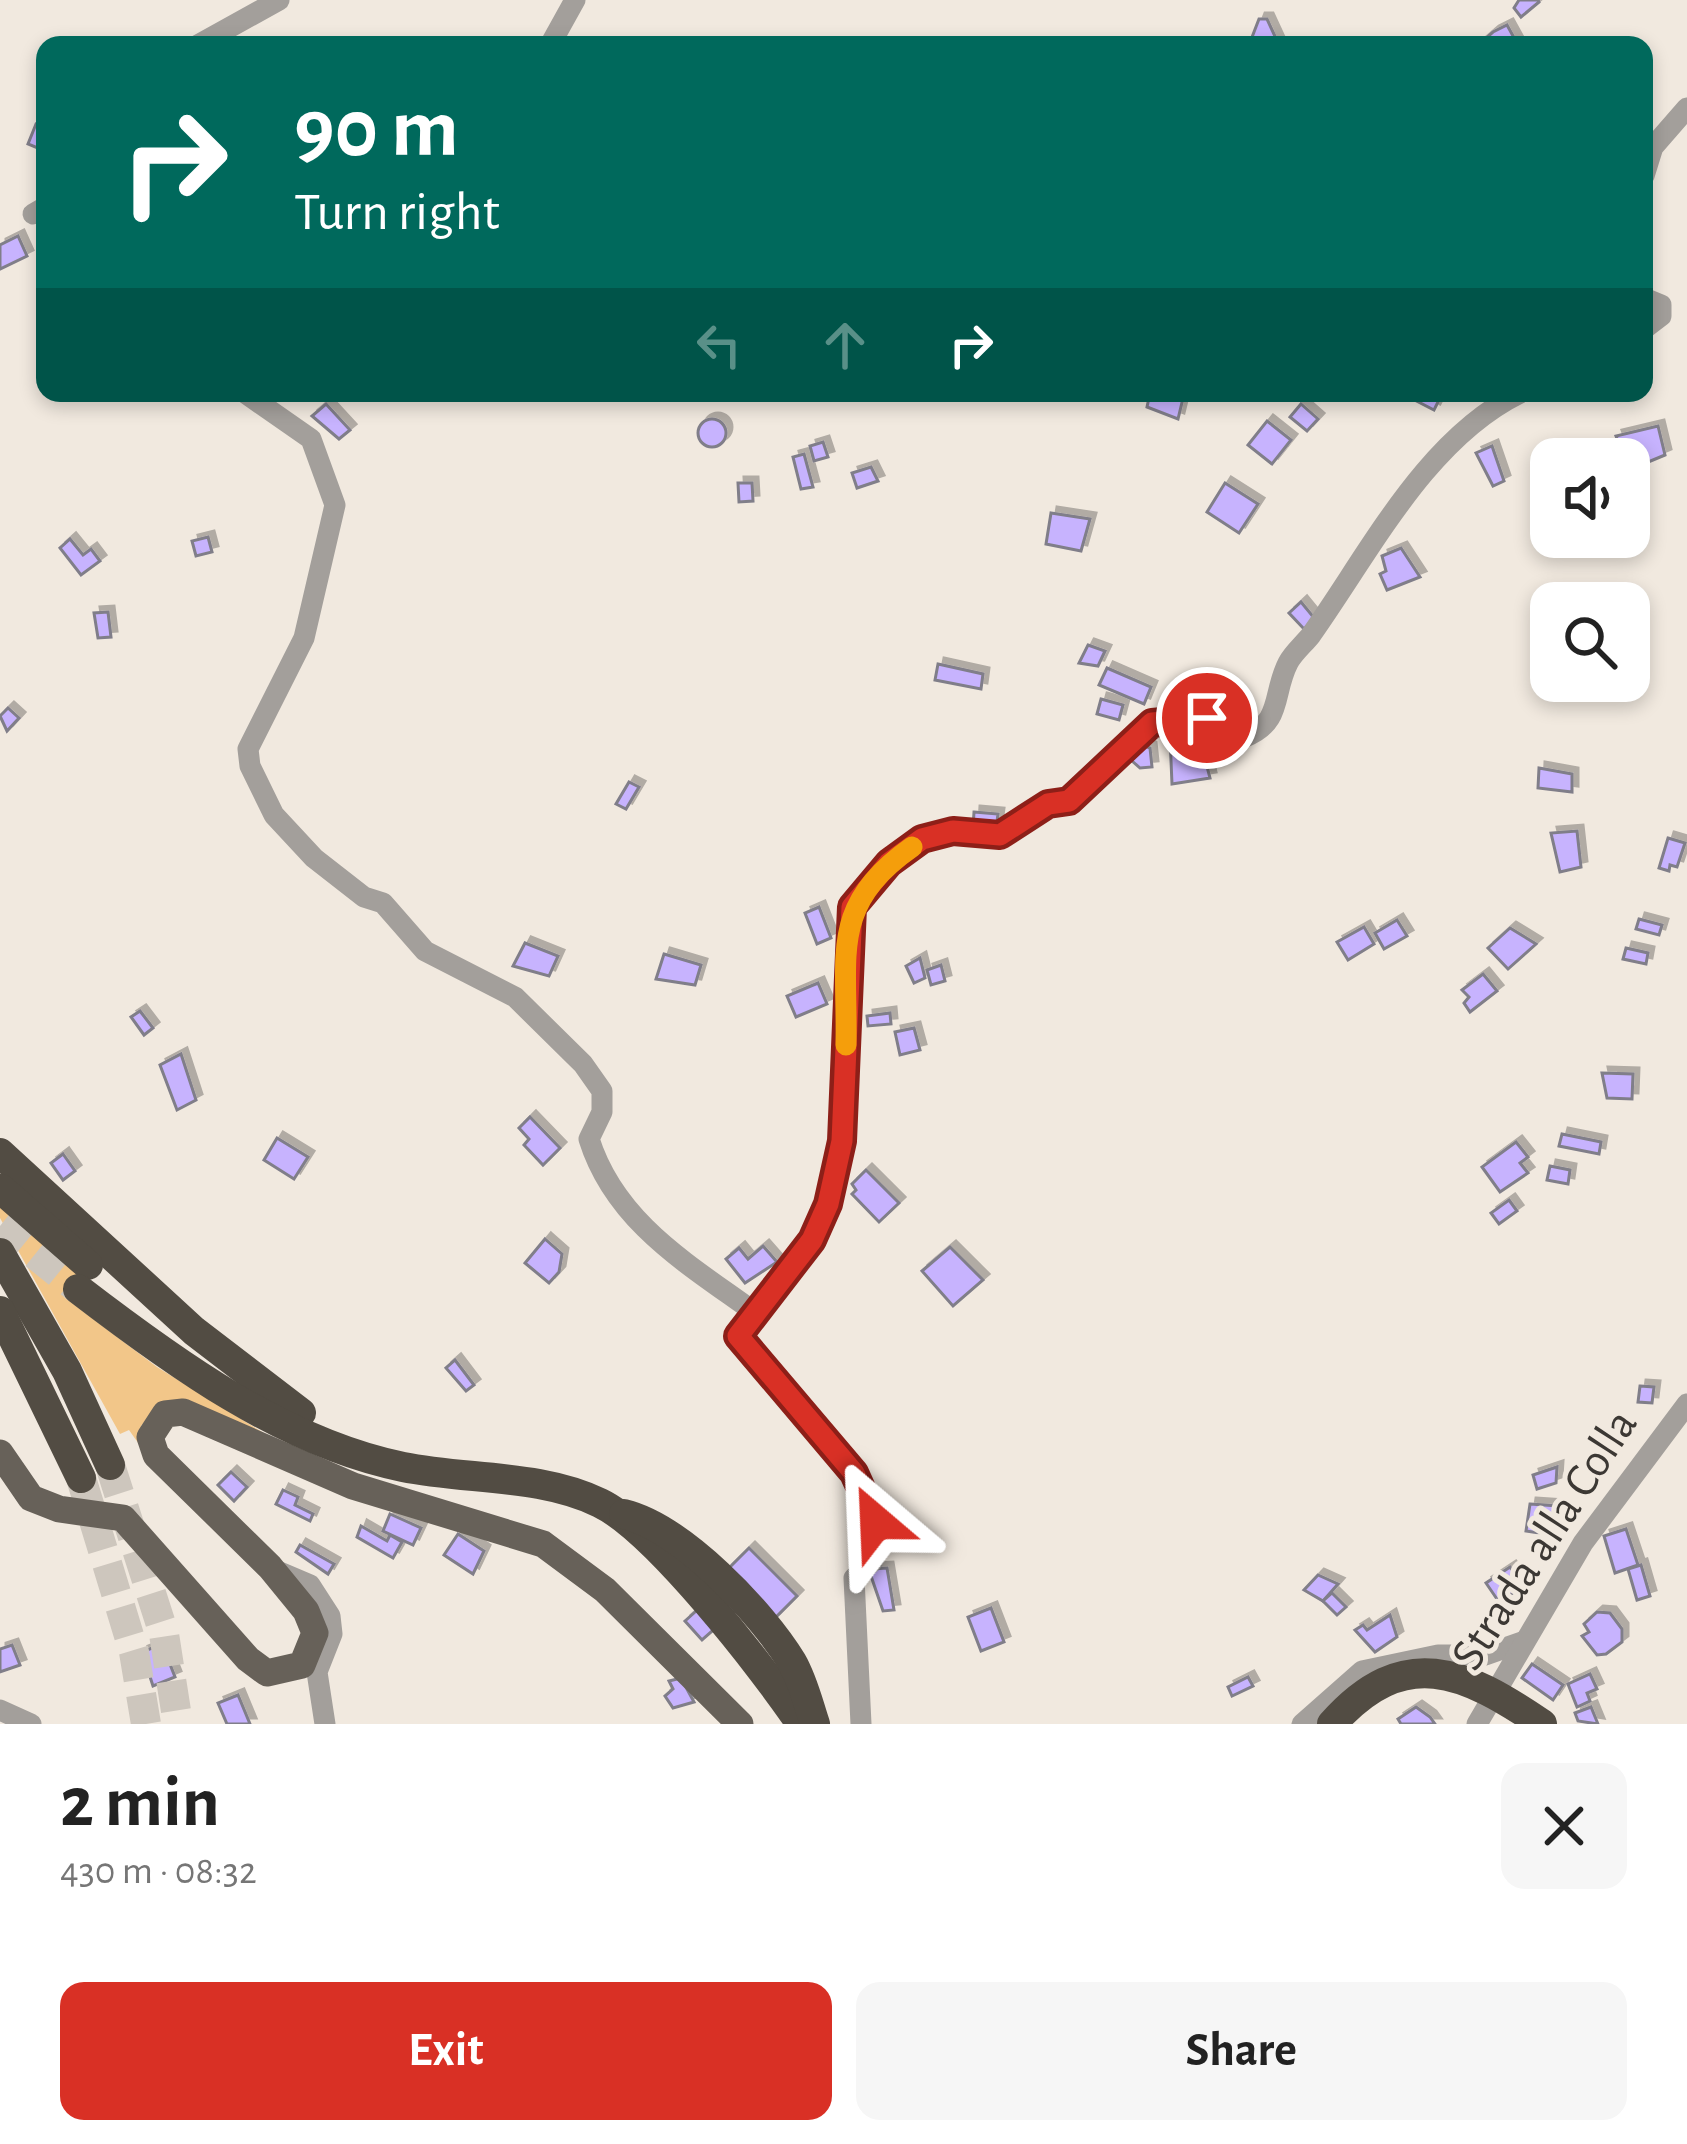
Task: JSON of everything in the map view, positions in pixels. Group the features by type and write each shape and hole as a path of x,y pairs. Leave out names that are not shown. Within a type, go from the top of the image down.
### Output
{"highway":[{"path":"0,1153 194,1330 258,1382 365,1456"},
{"path":"1,1189 253,1405"},
{"path":"0,1253 67,1371 96,1471 0,1311"},
{"path":"78,1288 160,1350 253,1405 365,1456 400,1467 566,1490 669,1531 784,1649 815,1724"},
{"path":"618,1513 715,1613 801,1724"},
{"path":"1333,1724 1370,1687 1411,1672 1432,1672 1473,1683 1542,1724"}],"main road":[{"path":"0,1454 31,1498 59,1509 123,1519 248,1659 279,1674 302,1666 315,1633 292,1592 270,1567 156,1455 150,1437 165,1414 184,1412 353,1486 543,1544 605,1590 740,1724"}],"street":[{"path":"214,36 279,0"},
{"path":"555,36 575,0"},
{"path":"1653,147 1687,108"},
{"path":"258,402 311,439 334,506 304,638 248,748 250,766 274,815 314,858 394,912 411,941 515,997 583,1064 602,1091 602,1112 589,1139 606,1179 661,1246 754,1312"},
{"path":"862,1724 854,1578 873,1561 876,1522 854,1473 738,1336 812,1240 828,1204 842,1141 852,907 867,886 922,839 953,831 1000,835 1048,804 1069,801 1152,723 1207,718 1245,737 1272,722 1288,663 1376,538 1463,433 1502,402"},
{"name":"Strada alla Colla","path":"1478,1722 1583,1544 1687,1404"},
{"path":"270,1567 310,1585 330,1616 332,1634 317,1672 326,1724"},
{"path":"1302,1724 1361,1671 1438,1655 1485,1655 1526,1641"},
{"path":"0,1710 31,1724"}],"shaded area":[{"path":"0,1205 82,1277 64,1297 157,1367 296,1453 158,1406 141,1426 141,1447 129,1430 120,1434 0,1218"}],"building":[{"path":"1519,0 1539,2 1521,17 1514,8"},
{"path":"1259,19 1267,19 1275,36 1252,36"},
{"path":"1507,25 1513,36 1488,36"},
{"path":"36,124 36,147 28,144"},
{"path":"18,236 27,256 0,269 0,245"},
{"path":"1148,402 1182,402 1178,419 1147,407"},
{"path":"326,404 350,430 339,439 312,416"},
{"path":"1301,404 1318,419 1307,431 1290,417"},
{"path":"712,419 722,423 726,433 722,443 712,447 702,443 698,433 702,423"},
{"path":"1267,421 1291,440 1272,464 1248,445"},
{"path":"1658,426 1665,455 1650,461 1650,438 1616,436"},
{"path":"823,442 828,457 814,461 810,446"},
{"path":"1492,446 1504,481 1493,486 1476,453"},
{"path":"804,454 813,487 801,489 793,457"},
{"path":"871,467 878,481 857,488 852,473"},
{"path":"738,483 752,483 753,501 739,502"},
{"path":"1225,483 1258,504 1239,533 1207,512"},
{"path":"1051,513 1090,519 1081,551 1046,544"},
{"path":"208,537 212,552 196,556 192,541"},
{"path":"70,539 83,555 91,549 100,561 81,575 60,548"},
{"path":"1401,548 1420,577 1387,590 1380,574 1386,571 1382,556"},
{"path":"1301,602 1315,619 1304,629 1289,613"},
{"path":"108,612 111,637 98,638 94,613"},
{"path":"1088,645 1105,651 1098,666 1079,663"},
{"path":"938,664 983,674 981,689 935,680"},
{"path":"1107,668 1151,687 1144,704 1099,685"},
{"path":"1101,699 1123,705 1119,720 1097,714"},
{"path":"8,708 19,718 7,731 0,716"},
{"path":"1199,736 1210,778 1172,784 1170,737"},
{"path":"1137,743 1150,748 1152,767 1140,768 1131,760"},
{"path":"1539,768 1572,774 1572,792 1538,788"},
{"path":"629,782 639,787 626,809 616,804"},
{"path":"974,812 998,814 996,829 973,828"},
{"path":"1577,831 1581,867 1560,872 1551,833"},
{"path":"1668,838 1685,843 1677,867 1670,865 1669,871 1659,868"},
{"path":"819,907 831,938 817,944 805,913"},
{"path":"1639,919 1662,925 1659,935 1636,929"},
{"path":"1397,920 1407,936 1384,949 1375,933"},
{"path":"1364,927 1374,944 1348,960 1337,942"},
{"path":"1510,928 1536,944 1508,969 1488,948"},
{"path":"525,943 558,956 549,976 513,966"},
{"path":"1626,948 1648,953 1646,964 1623,959"},
{"path":"664,954 701,965 695,985 656,979"},
{"path":"920,958 925,978 914,983 906,966"},
{"path":"941,965 945,981 931,985 927,970"},
{"path":"1483,974 1497,991 1470,1012 1464,1003 1469,997 1462,990"},
{"path":"818,983 827,1004 796,1017 787,996"},
{"path":"140,1011 153,1028 144,1035 131,1017"},
{"path":"890,1013 891,1024 868,1026 867,1016"},
{"path":"914,1028 920,1050 900,1055 895,1032"},
{"path":"181,1054 196,1100 177,1110 160,1065"},
{"path":"1602,1073 1633,1074 1632,1099 1607,1098"},
{"path":"530,1117 560,1148 543,1165 524,1145 529,1139 519,1128"},
{"path":"1562,1134 1601,1142 1599,1154 1559,1146"},
{"path":"277,1138 308,1157 294,1179 264,1160"},
{"path":"1516,1142 1528,1157 1520,1163 1528,1173 1500,1192 1482,1167"},
{"path":"63,1154 75,1171 63,1180 51,1163"},
{"path":"1550,1166 1570,1170 1568,1184 1547,1180"},
{"path":"866,1170 899,1203 879,1222 852,1194 856,1190 852,1184"},
{"path":"1509,1200 1517,1211 1499,1224 1491,1213"},
{"path":"545,1239 562,1254 559,1272 549,1283 525,1263"},
{"path":"763,1246 777,1262 745,1283 726,1259 739,1248 748,1259"},
{"path":"950,1247 983,1280 953,1306 922,1271"},
{"path":"455,1360 474,1385 466,1391 446,1368"},
{"path":"1640,1386 1654,1387 1652,1403 1638,1402"},
{"path":"1557,1467 1556,1483 1537,1489 1533,1475"},
{"path":"231,1472 247,1487 234,1501 218,1485"},
{"path":"283,1490 298,1497 295,1505 313,1514 310,1521 276,1504"},
{"path":"1530,1504 1558,1506 1556,1520 1548,1519 1546,1534 1526,1531"},
{"path":"390,1514 421,1528 413,1545 383,1531"},
{"path":"361,1526 387,1541 390,1535 402,1542 393,1558 357,1537"},
{"path":"1626,1529 1638,1565 1615,1573 1604,1536"},
{"path":"458,1534 484,1551 473,1574 444,1555"},
{"path":"300,1545 334,1564 328,1574 296,1552"},
{"path":"749,1548 797,1596 774,1619 727,1570"},
{"path":"1641,1565 1650,1596 1637,1600 1628,1569"},
{"path":"1510,1567 1523,1586 1499,1602 1486,1583"},
{"path":"887,1568 894,1610 883,1611 871,1576 872,1569"},
{"path":"1318,1575 1338,1584 1323,1601 1304,1590"},
{"path":"734,1577 751,1597 702,1640 685,1621"},
{"path":"1332,1593 1346,1607 1337,1615 1323,1601"},
{"path":"991,1608 1004,1642 981,1651 968,1617"},
{"path":"1597,1612 1610,1613 1622,1629 1622,1642 1597,1655 1582,1636 1589,1632 1584,1624"},
{"path":"1390,1615 1397,1637 1375,1652 1355,1630 1363,1625 1367,1630"},
{"path":"162,1644 175,1677 153,1686 142,1652"},
{"path":"12,1645 20,1665 0,1672 0,1649"},
{"path":"1532,1664 1563,1685 1553,1700 1522,1678"},
{"path":"1590,1674 1597,1689 1587,1693 1590,1701 1577,1707 1568,1684"},
{"path":"1248,1677 1253,1686 1232,1696 1228,1687"},
{"path":"681,1678 694,1702 673,1708 665,1696 673,1689 669,1681"},
{"path":"238,1695 250,1724 227,1724 218,1703"},
{"path":"1416,1707 1435,1724 1401,1724 1398,1719"},
{"path":"1591,1707 1598,1724 1578,1721 1575,1713"}],"tunnel":[{"path":"0,1226 78,1289"},
{"path":"110,1465 164,1634 178,1724"},
{"path":"81,1478 134,1652 146,1724"}],"slow traffic":[{"path":"846,1045 852,907 889,863 912,847"}],"route":[{"path":"876,1522 854,1473 738,1336 812,1240 828,1204 842,1141 852,907 889,863 922,839 953,831 1000,835 1015,829 1048,804 1069,801 1086,790 1152,723 1207,718"}]}
